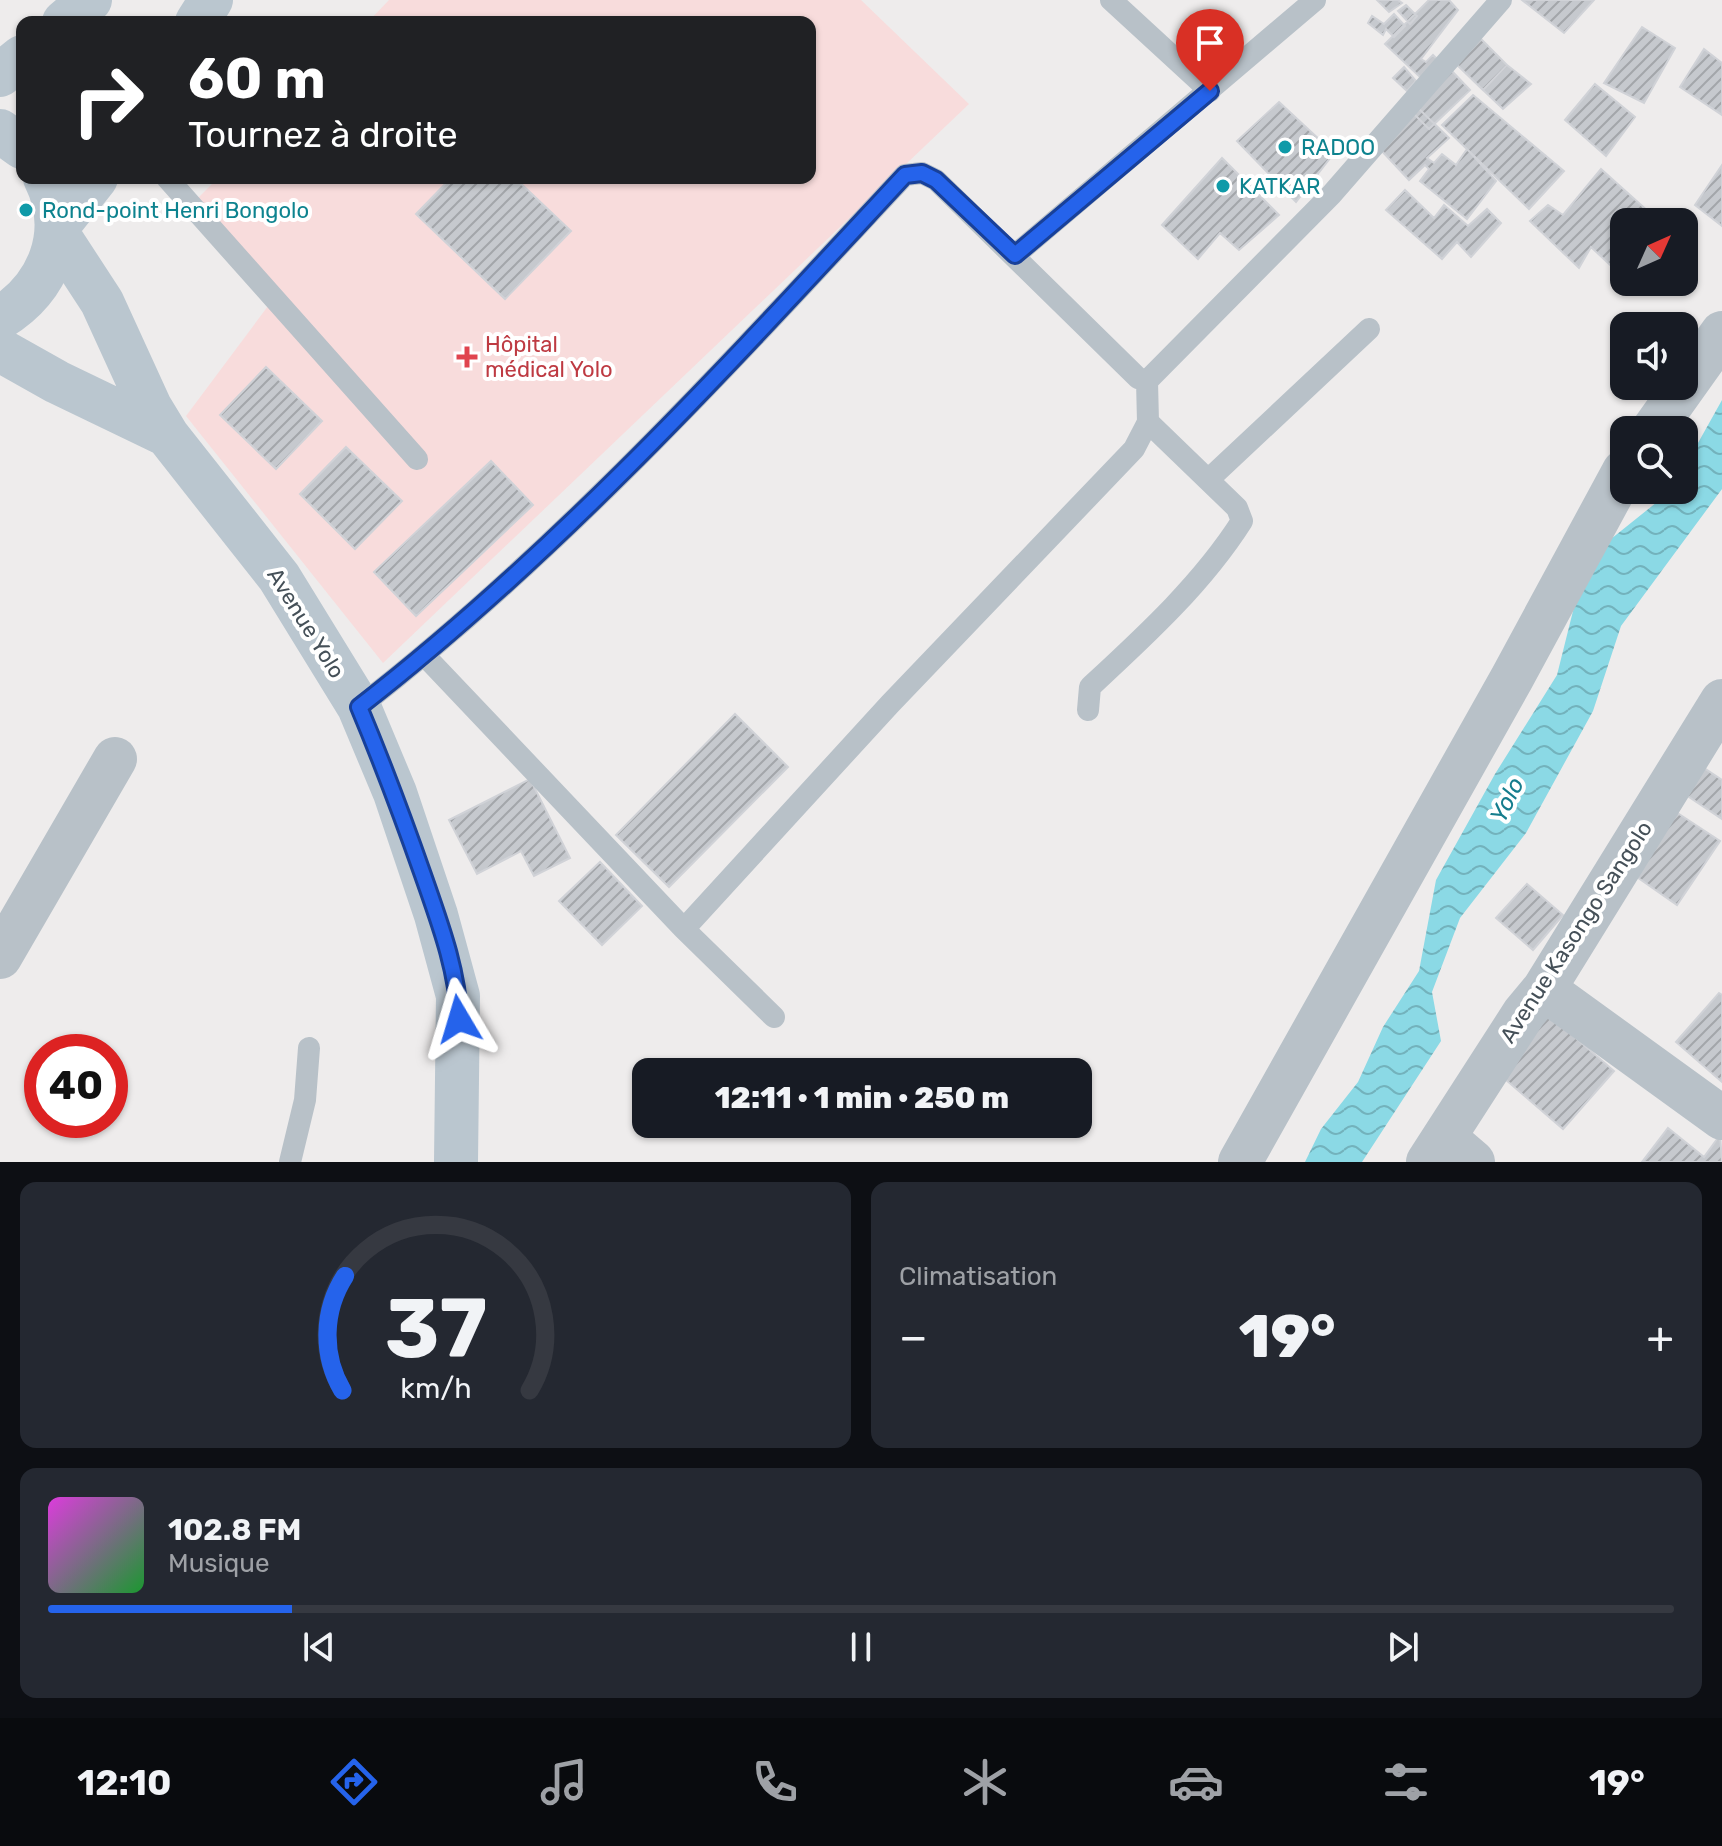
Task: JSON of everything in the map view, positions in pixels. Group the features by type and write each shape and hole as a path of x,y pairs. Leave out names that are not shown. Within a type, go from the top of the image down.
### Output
{"street":[{"path":"71,16 90,0"},
{"path":"0,318 19,307 38,287 51,261 57,230 48,184"},
{"path":"57,230 92,184"},
{"name":"Avenue Yolo","path":"57,230 102,302 150,407 167,435 279,577 359,707 395,793 436,915 458,996 456,1162"},
{"path":"1663,416 1722,333"},
{"name":"Avenue Yolo","path":"0,350 57,382 167,435"},
{"path":"1240,1162 1512,678 1610,497"},
{"name":"Avenue Kasongo Sangolo","path":"1449,1154 1524,1013 1544,989 1722,701"},
{"path":"0,957 115,759"},
{"path":"1544,989 1722,1118"}],"lane":[{"path":"1111,0 1210,91"},
{"path":"1015,255 1315,0"},
{"path":"684,929 890,704 1134,449 1148,422 1147,381 1331,195 1501,0"},
{"path":"359,707 425,656 666,432 905,175 922,173 936,180 1138,378 1147,381"},
{"path":"172,184 417,459"},
{"path":"1208,480 1369,329"},
{"path":"1088,710 1090,687 1145,636 1228,544 1242,521 1237,508 1148,422"},
{"path":"425,656 684,929 774,1017"},
{"path":"290,1162 305,1100 309,1048"}],"shaded area":[{"name":"Hôpital médical Yolo","path":"389,0 861,0 969,104 383,663 186,416 274,298 191,205 212,184 816,184 816,16 374,16"}],"water":[{"name":"Yolo","path":"1722,400 1722,489 1621,626 1593,711 1526,833 1460,918 1432,992 1441,1041 1362,1162 1305,1162 1321,1129 1358,1082 1383,1027 1419,971 1436,880 1495,774 1557,675 1586,559 1655,504 1698,504 1698,443"}],"building":[{"path":"1377,0 1398,0 1402,3 1389,12"},
{"path":"1429,0 1449,0 1458,10 1421,59 1426,62 1433,55 1440,62 1421,78 1385,44"},
{"path":"1522,0 1594,0 1564,33"},
{"path":"1406,5 1417,16 1410,24 1398,11"},
{"path":"1394,14 1405,26 1394,37 1386,29 1383,35 1368,23 1372,16 1384,24"},
{"path":"1642,27 1675,48 1644,103 1604,83"},
{"path":"1479,37 1507,65 1483,90 1453,61"},
{"path":"1704,49 1722,63 1722,115 1680,87"},
{"path":"1507,65 1531,84 1503,109 1483,90"},
{"path":"1404,67 1416,81 1407,91 1393,78"},
{"path":"1449,68 1470,90 1429,129 1409,109"},
{"path":"1595,84 1635,117 1606,156 1565,120"},
{"path":"1473,95 1564,171 1529,209 1442,125"},
{"name":"RADOO","path":"1279,102 1334,153 1296,202 1237,141"},
{"path":"1414,104 1449,138 1427,158 1434,163 1442,154 1456,165 1467,149 1496,181 1467,219 1420,181 1429,169 1425,165 1409,180 1378,147"},
{"name":"KATKAR","path":"1222,158 1279,215 1239,250 1220,233 1198,259 1162,225"},
{"path":"1722,165 1722,226 1695,205"},
{"path":"1601,169 1644,208 1610,208 1610,265 1591,247 1579,268 1530,221 1548,205 1563,215"},
{"path":"445,184 521,184 571,231 505,299 416,214"},
{"path":"1405,190 1434,218 1444,205 1468,226 1487,209 1501,223 1471,257 1457,242 1442,259 1386,210"},
{"path":"266,367 322,421 276,469 220,415"},
{"path":"346,447 402,501 355,549 300,494"},
{"path":"491,461 533,505 416,616 374,572"},
{"path":"735,714 788,767 669,887 616,835"},
{"path":"1692,760 1722,780 1722,819 1674,787"},
{"path":"530,779 570,858 534,876 521,851 477,874 449,820"},
{"path":"1676,812 1720,841 1677,905 1634,875"},
{"path":"600,862 642,906 602,945 559,901"},
{"path":"1527,884 1563,915 1533,950 1496,918"},
{"path":"1719,993 1722,995 1722,1082 1676,1042"},
{"path":"1549,1015 1614,1071 1563,1129 1499,1074"},
{"path":"1668,1128 1704,1157 1720,1135 1722,1162 1642,1162"}],"place":[{"name":"RADOO","path":"1285,147"},
{"name":"KATKAR","path":"1223,186"},
{"name":"Rond-point Henri Bongolo","path":"26,210"},
{"name":"Hôpital médical Yolo","path":"467,357"}],"route":[{"path":"459,1019 458,996 436,915 395,793 359,707 425,656 666,432 905,175 922,173 936,180 1015,255 1210,91"}]}
